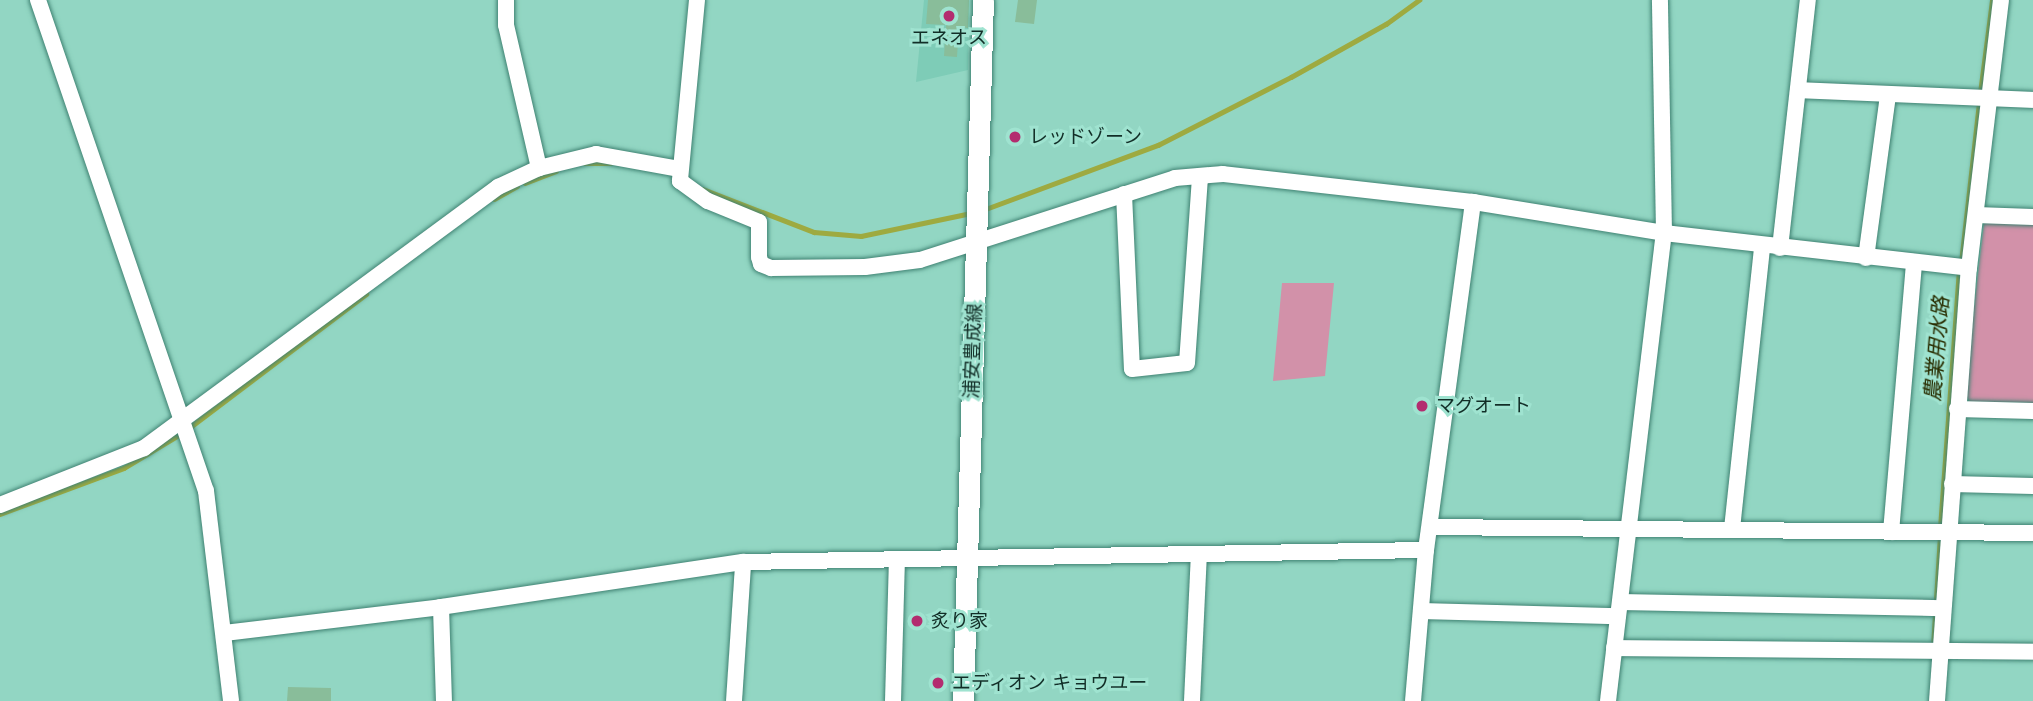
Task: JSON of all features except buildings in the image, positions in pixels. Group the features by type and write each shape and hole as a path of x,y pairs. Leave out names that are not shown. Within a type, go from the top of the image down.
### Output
{"main road":[{"name":"浦安豊成線","path":"963,701 983,0"}],"street":[{"path":"38,0 206,491 232,701"},
{"path":"506,0 506,25 539,168"},
{"path":"679,174 697,0"},
{"path":"1608,701 1631,527 1664,233 1660,0"},
{"path":"1780,248 1808,0"},
{"path":"1937,701 1935,652 1943,533 1951,484 1957,409 1963,268 1976,215 1983,99 2001,0"},
{"path":"1798,90 2033,100"},
{"path":"1866,258 1888,95"},
{"path":"0,505 113,463 186,428 470,208 539,168 596,154 679,174 708,201 760,222 759,257 761,264 771,268 896,265 976,244 1174,178 1200,178 1223,174 1473,202 1664,233 1963,268"},
{"path":"1124,194 1132,369 1187,363 1200,178"},
{"path":"1412,701 1426,550 1473,202"},
{"path":"1976,215 2033,217"},
{"path":"1732,529 1762,246"},
{"path":"1891,532 1914,262"},
{"path":"1957,409 2033,411"},
{"path":"1951,484 2033,486"},
{"path":"1431,527 2033,533"},
{"path":"224,633 441,607 697,567 1343,548 1426,550"},
{"path":"1192,701 1199,554"},
{"path":"893,701 897,561"},
{"path":"734,701 743,565"},
{"path":"441,607 444,701"},
{"path":"1421,611 1938,608"},
{"path":"1614,648 2033,652"}],"shaded area":[{"path":"924,0 969,0 968,70 916,82"},
{"path":"1984,223 2033,223 2033,403 1970,402 1964,393"},
{"path":"1282,283 1334,283 1325,376 1273,381"}],"waterway":[{"path":"983,210 1158,145 1291,77 1386,24 1419,0"},
{"name":"農業用水路","path":"1980,93 1992,0"},
{"name":"農業用水路","path":"1961,263 1979,102"},
{"path":"585,164 611,164"},
{"path":"525,183 556,171"},
{"path":"494,199 517,186"},
{"path":"703,189 814,232 861,236 971,213"},
{"name":"農業用水路","path":"1940,528 1959,272"},
{"path":"189,428 366,294"},
{"path":"0,514 124,468 182,433"},
{"name":"農業用水路","path":"1933,647 1940,537"}],"place":[{"name":"エネオス","path":"949,16"},
{"name":"レッドゾーン","path":"1015,137"},
{"name":"マグオート","path":"1422,406"},
{"name":"炙り家","path":"917,621"},
{"name":"エディオン キョウユー","path":"938,683"}]}
